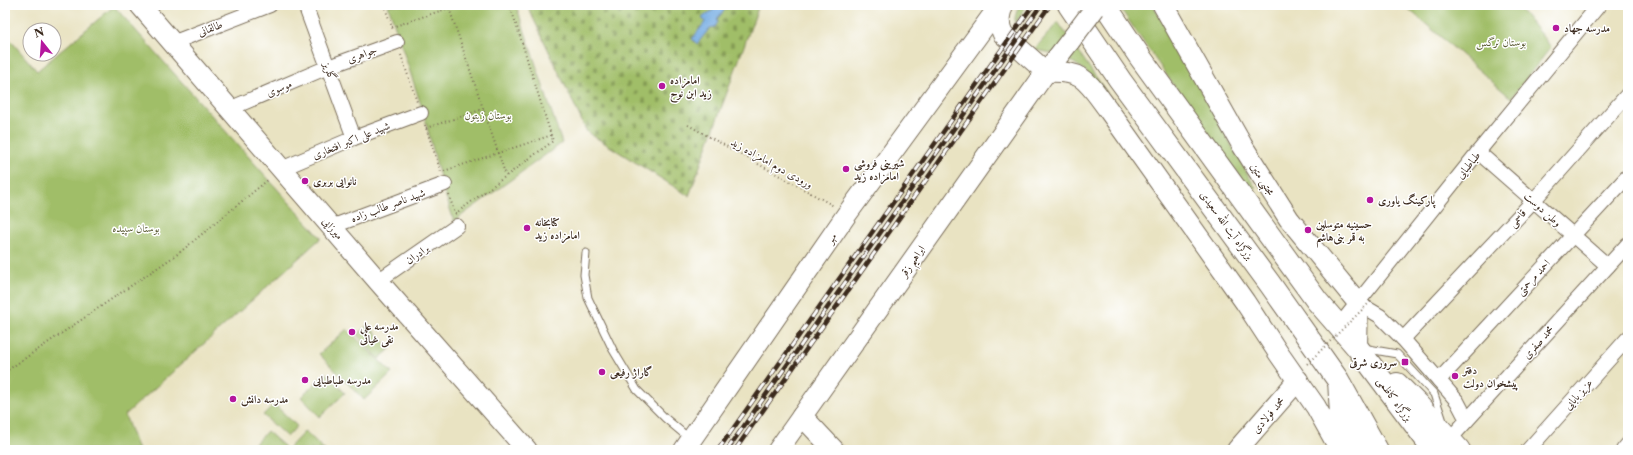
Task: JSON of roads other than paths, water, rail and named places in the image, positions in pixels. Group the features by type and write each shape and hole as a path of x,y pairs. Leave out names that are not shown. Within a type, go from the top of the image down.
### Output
{"highway":[{"name":"بزرگراه آیت الله سعیدی","path":"1069,5 1120,80 1270,284 1338,380 1377,450"},
{"path":"1105,5 1140,58 1317,301 1357,347 1417,404 1447,447"},
{"path":"1338,380 1394,450"}],"street":[{"name":"میرزایی","path":"140,5 378,281 527,450"},
{"name":"طالقانی","path":"172,43 270,5"},
{"name":"گلریز","path":"305,5 354,138"},
{"path":"983,29 992,5"},
{"path":"983,29 1002,5"},
{"path":"1002,5 999,15 999,26 1004,34 1046,72 1064,71 1077,75 1085,80 1095,91 1225,272 1302,372 1316,407 1340,450"},
{"name":"ابراهیم زقر","path":"778,450 1046,72 1098,5"},
{"name":"مجتبی متین","path":"1163,5 1242,144 1289,219 1364,302"},
{"name":"طباطبایی","path":"1339,326 1364,302 1478,152 1599,5"},
{"name":"مهر","path":"687,445 847,214 983,29"},
{"name":"جواهری","path":"328,67 397,42"},
{"name":"موسوی","path":"230,109 328,67"},
{"name":"قاسمی","path":"1404,339 1534,200 1628,94"},
{"name":"شهید علی اکبر افتخاری","path":"281,169 354,138 421,113"},
{"name":"وطن دوست","path":"1478,152 1608,266"},
{"name":"احمد مرحمتی","path":"1439,380 1628,176"},
{"name":"شهید ناصر طالب زاده","path":"331,226 443,178"},
{"name":"برادران","path":"378,281 456,220"},
{"name":"محمد صفری","path":"1447,447 1467,420 1628,244"},
{"path":"1364,302 1404,339 1456,401 1467,420"},
{"path":"1357,347 1364,302"},
{"name":"عزیز بابایی","path":"1528,450 1628,338"},
{"name":"محمد فولادی","path":"1237,450 1302,372"},
{"path":"1338,380 1340,415 1354,450"},
{"path":"802,416 834,450"},
{"path":"1623,450 1628,444"}],"lane":[{"path":"586,254 584,275 588,298 613,350 637,390 665,418 687,445"}],"water":[{"path":"719,5 729,5 717,19 718,22 715,27 710,28 697,44 692,39 705,22 702,18"}],"railway":[{"path":"718,450 1033,5"},
{"path":"727,450 1041,5"},
{"path":"735,450 1050,5"}],"place":[{"name":"مدرسه جهاد","path":"1556,28"},
{"name":"امامزاده زید ابن نوح","path":"662,86"},
{"name":"شیرینی فروشی امامزاده زید","path":"846,169"},
{"name":"نانوایی بربری","path":"305,181"},
{"name":"پارکینگ یاوری","path":"1370,200"},
{"name":"کتابخانه امامزاده زید","path":"527,228"},
{"name":"حسینیه متوسلین به قمر بنی‌هاشم","path":"1308,230"},
{"name":"مدرسه علی نقی غیاثی","path":"352,332"},
{"name":"سروری شرقی","path":"1405,362"},
{"name":"گاراژ رفیعی","path":"602,372"},
{"name":"دفتر پیشخوان دولت","path":"1455,376"},
{"name":"مدرسه طباطبایی","path":"305,380"},
{"name":"مدرسه دانش","path":"233,399"}],"park label":[{"name":"بوستان نرگس","path":"1501,42"},
{"name":"بوستان زیتون","path":"488,115"},
{"name":"بوستان سپیده","path":"136,228"}]}
